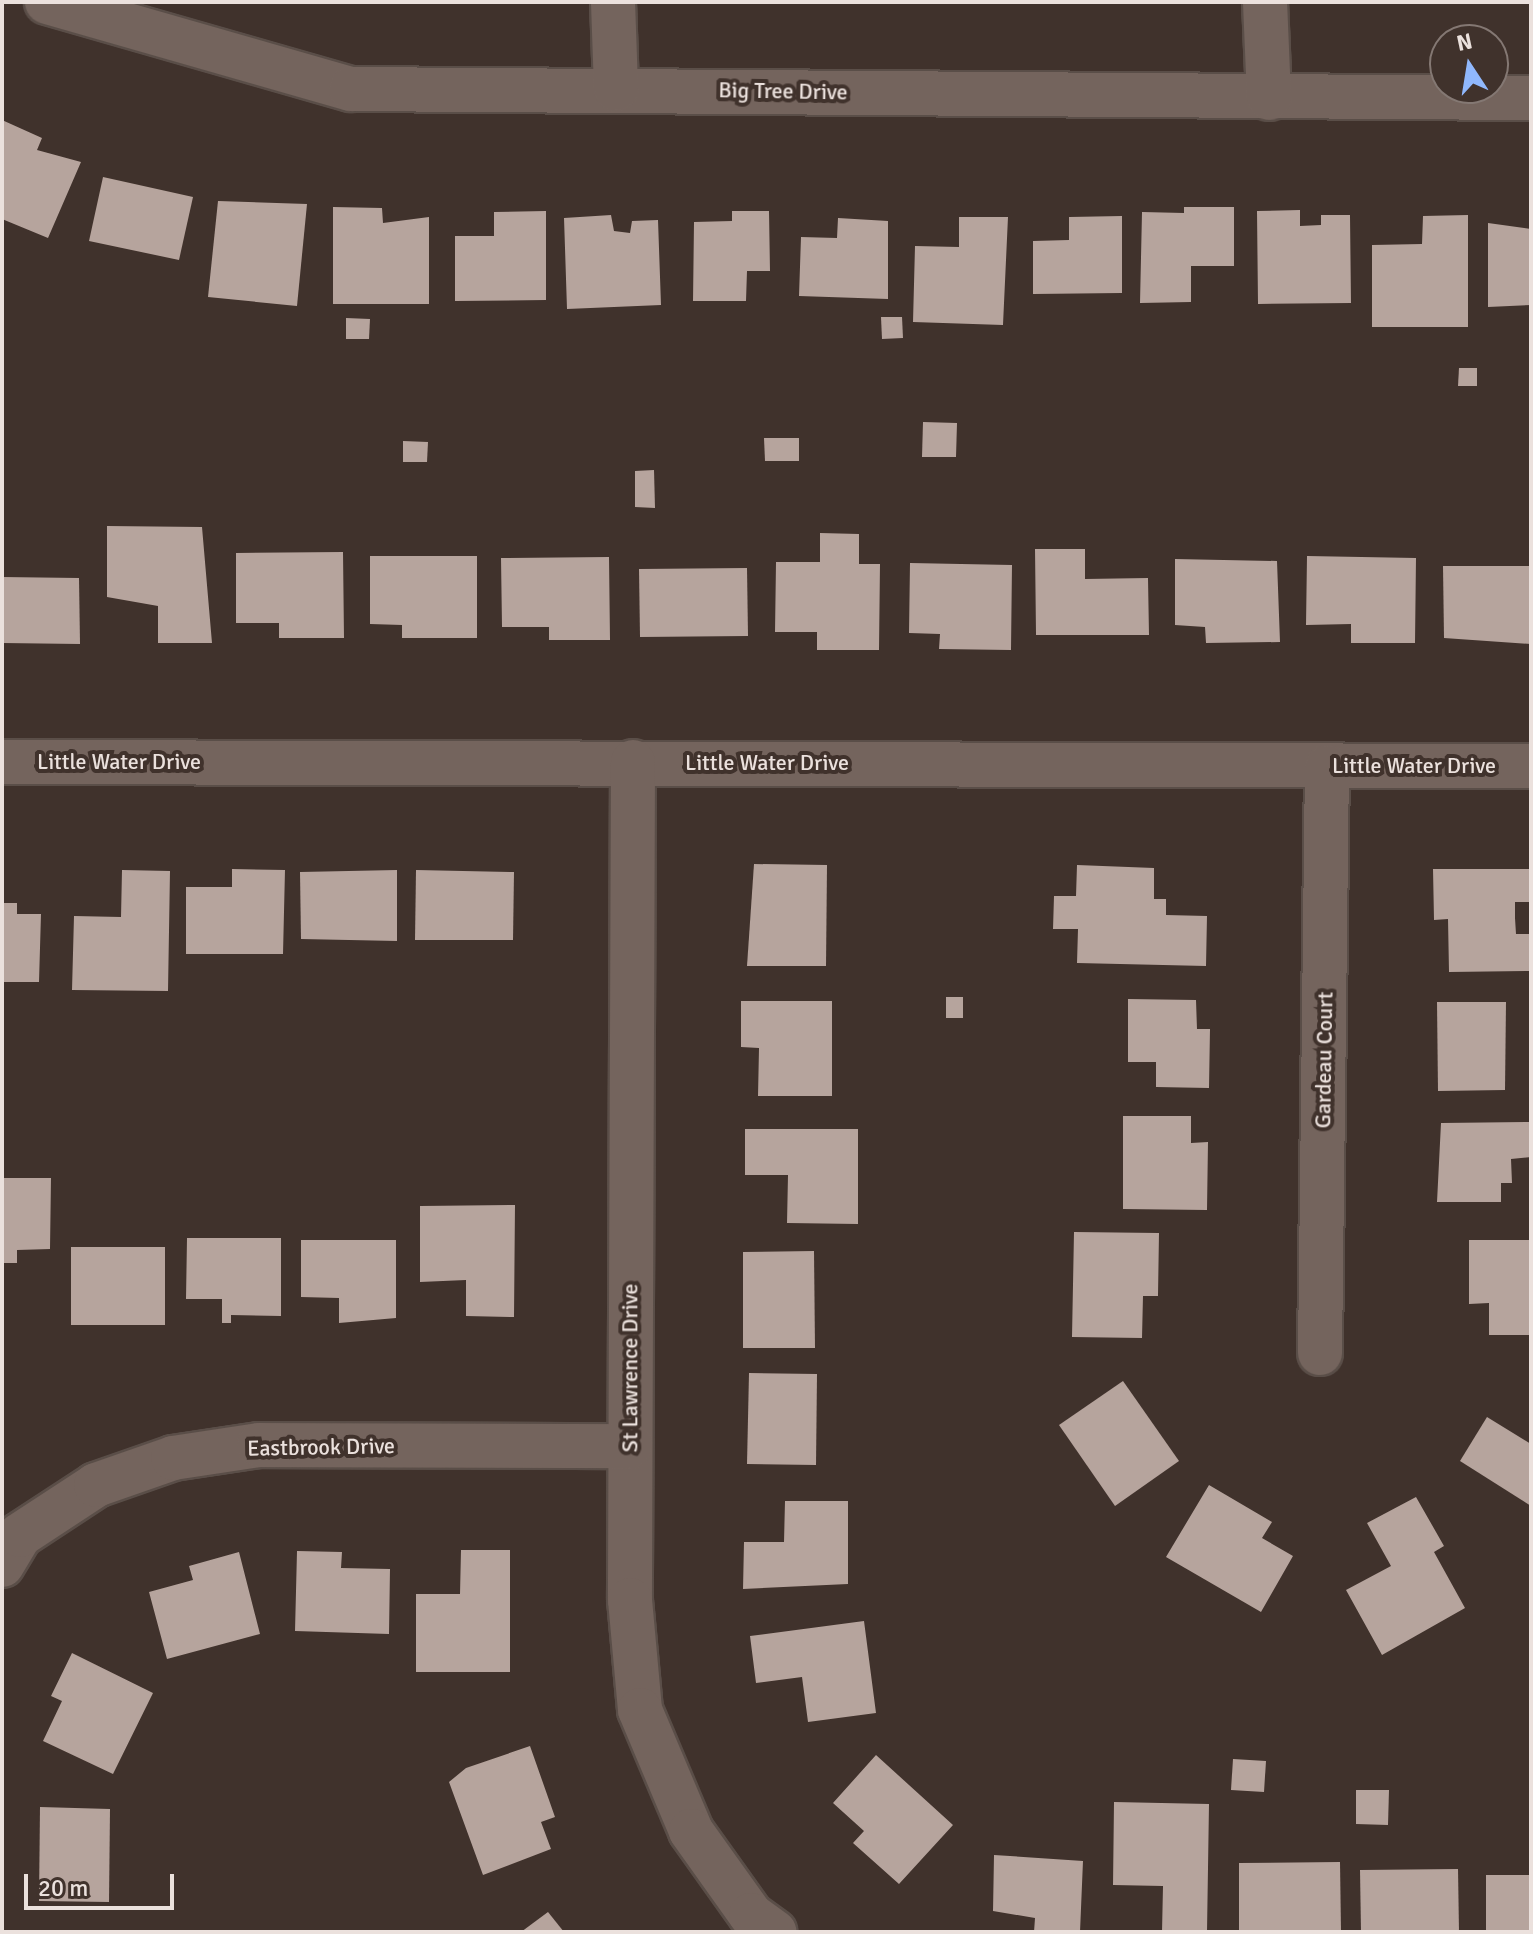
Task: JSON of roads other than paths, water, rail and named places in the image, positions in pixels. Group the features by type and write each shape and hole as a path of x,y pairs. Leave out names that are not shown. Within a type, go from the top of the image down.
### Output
{"street":[{"name":"Big Tree Drive","path":"47,2 351,89 1531,98"},
{"path":"613,2 616,89"},
{"path":"1265,2 1269,98"},
{"name":"Little Water Drive","path":"2,762 1531,766"},
{"name":"St Lawrence Drive","path":"633,762 630,1600 640,1710 691,1831 751,1915 774,1932"},
{"name":"Gardeau Court","path":"1320,1353 1327,767"},
{"name":"Eastbrook Drive","path":"8,1539 96,1485 173,1458 259,1445 630,1446"}]}
